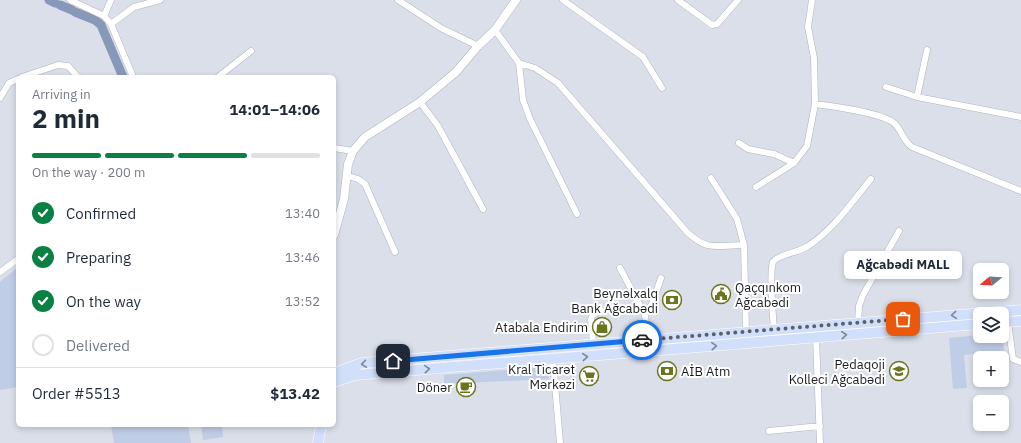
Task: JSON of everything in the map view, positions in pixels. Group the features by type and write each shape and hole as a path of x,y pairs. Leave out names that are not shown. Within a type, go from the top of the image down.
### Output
{"main road":[{"path":"336,376 340,371 362,363 1021,310"},
{"path":"1009,322 1021,321"},
{"path":"336,381 355,376 973,325"},
{"path":"318,443 321,427"}],"street":[{"path":"70,0 104,16 111,24 132,75"},
{"path":"104,16 111,0"},
{"path":"111,24 134,8 160,0"},
{"path":"398,0 441,28 478,46"},
{"path":"336,227 348,176 348,164 353,151 365,138 420,102 456,72 478,46 495,30 516,0"},
{"path":"563,0 643,57 662,88"},
{"path":"678,0 712,25 717,24 738,0"},
{"path":"756,188 794,163 807,146 815,104 814,58 808,27 812,0"},
{"path":"495,30 519,63 523,100 530,119 577,214"},
{"path":"917,97 927,50"},
{"path":"221,75 251,51"},
{"path":"519,63 535,68 558,83 698,243 706,246 744,245"},
{"path":"28,75 58,65 68,66 76,75"},
{"path":"0,98 9,82 16,79"},
{"path":"886,87 917,97 1021,117"},
{"path":"420,102 438,126 483,209"},
{"path":"815,104 855,110 892,121 900,129 905,142 912,148 1021,191"},
{"path":"739,143 748,149 774,154 794,163"},
{"path":"336,148 353,151"},
{"path":"348,176 358,179 365,184 395,252"},
{"path":"711,178 737,219 744,245 746,332"},
{"path":"774,330 772,274 773,264 776,258 806,248 824,235 870,179"},
{"path":"858,323 858,306 899,231"},
{"path":"0,272 16,260"},
{"path":"620,268 644,315 648,340"},
{"path":"644,315 652,304 661,278"},
{"path":"593,344 591,319 592,315 601,310"},
{"path":"816,337 820,443"},
{"path":"1009,340 1013,359 1021,362"},
{"path":"552,360 560,443"},
{"path":"769,431 820,426"}],"shaded area":[{"path":"16,269 16,387 0,390 0,282"},
{"path":"973,336 973,343 1003,343 1004,351 973,351 973,354 964,355 967,388 953,389 949,338"},
{"path":"546,367 549,379 444,384 444,375"},
{"path":"111,427 188,427 191,443 114,443"},
{"path":"201,427 222,427 223,437 203,440"}],"waterway":[{"path":"49,0 55,3"},
{"path":"60,5 72,10"},
{"path":"75,12 95,20 101,25 122,75"}],"way so far":[{"path":"642,340 903,319"}],"place":[{"name":"Qaçqınkom Ağcabədi","path":"721,294"},
{"name":"Beynəlxalq Bank Ağcabədi","path":"672,300"},
{"name":"Ağcabədi MALL","path":"903,319"},
{"name":"Atabala Endirim","path":"602,327"},
{"name":"AİB Atm","path":"667,371"},
{"name":"Pedaqoji Kolleci Ağcabədi","path":"899,371"},
{"name":"Kral Ticarət Mərkəzi","path":"589,376"},
{"name":"Dönər","path":"466,387"}],"route":[{"path":"393,361 642,340"}]}
